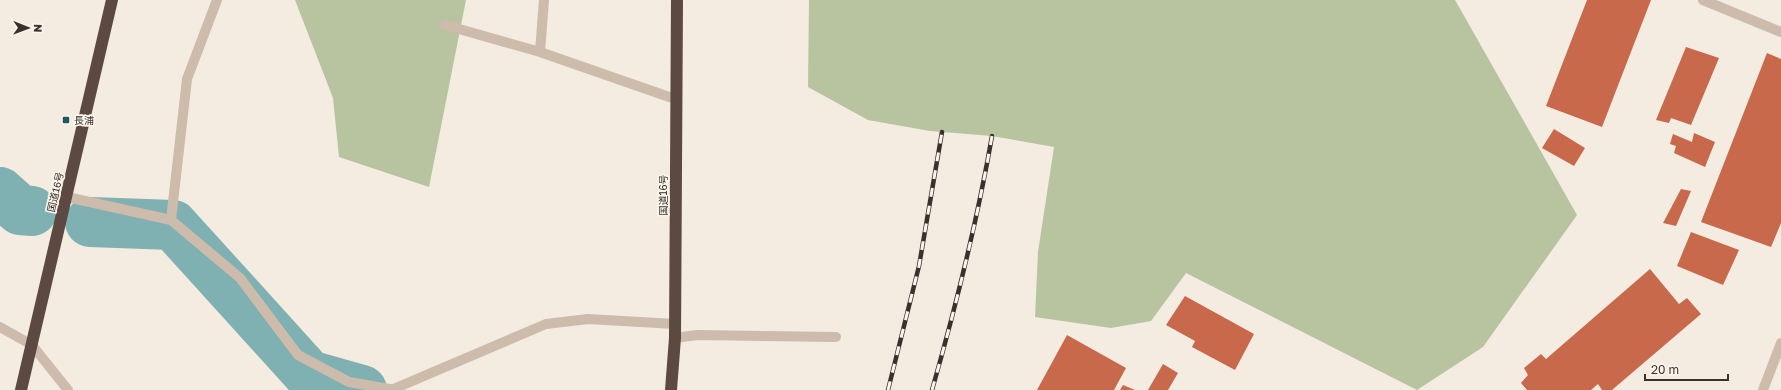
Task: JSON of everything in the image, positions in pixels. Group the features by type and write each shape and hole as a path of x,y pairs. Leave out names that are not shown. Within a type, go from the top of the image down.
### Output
{"highway":[{"name":"国道16号","path":"22,390 112,0"},
{"name":"国道16号","path":"671,390 675,338 675,99 677,0"}],"street":[{"path":"172,220 187,79 217,0"},
{"path":"540,52 544,0"},
{"path":"1703,0 1781,32"},
{"path":"445,25 540,52 675,99"},
{"path":"66,197 172,220 240,278 298,355 349,382 392,390 546,324 588,319 675,324"},
{"path":"0,327 32,345 68,390"},
{"path":"675,338 697,335 836,337"},
{"path":"1763,390 1781,343"}],"green space":[{"path":"295,0 466,0 429,187 339,157 333,98"},
{"path":"809,0 1455,0 1577,215 1483,347 1417,390 1186,273 1151,321 1111,328 1035,317 1038,252 1054,147 992,136 930,131 868,120 808,87"}],"building":[{"path":"1587,0 1651,0 1602,127 1546,106"},
{"path":"1686,47 1719,58 1691,125 1671,118 1669,123 1656,120"},
{"path":"1767,53 1781,59 1781,223 1771,247 1701,222"},
{"path":"1554,129 1585,148 1574,166 1542,148"},
{"path":"1694,133 1715,142 1705,167 1674,153 1676,146 1670,144 1673,134 1692,142"},
{"path":"1681,189 1691,191 1676,226 1663,223"},
{"path":"1691,232 1739,250 1723,285 1677,266"},
{"path":"1650,269 1679,304 1687,298 1701,314 1612,390 1602,390 1598,384 1591,390 1527,390 1521,383 1528,375 1524,368 1541,354 1546,359"},
{"path":"1185,296 1254,334 1235,370 1192,347 1195,341 1166,325"},
{"path":"1067,335 1126,368 1114,390 1037,390"},
{"path":"1163,364 1178,373 1168,390 1148,390"},
{"path":"1123,385 1135,390 1120,390"}],"waterway":[{"path":"0,192 20,210 32,211"},
{"path":"90,222 173,225 309,375 362,390"}],"railway":[{"path":"888,390 919,266 942,132"},
{"path":"932,390 965,264 980,200 992,136"}],"place":[{"name":"長浦","path":"66,120"}]}
